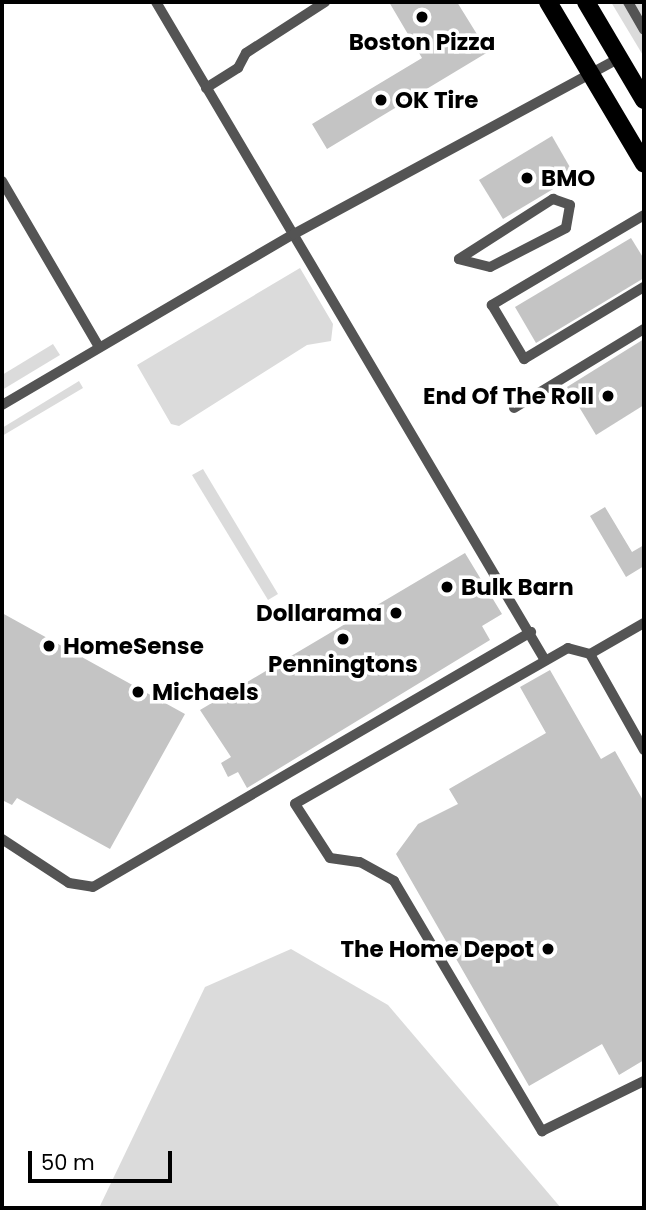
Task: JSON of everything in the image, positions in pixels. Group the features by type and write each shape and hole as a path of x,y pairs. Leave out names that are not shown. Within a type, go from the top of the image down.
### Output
{"main road":[{"path":"548,2 644,163"},
{"path":"586,2 644,100"}],"lane":[{"path":"156,2 531,632 543,657"},
{"path":"206,88 238,68 246,53 325,2"},
{"path":"628,2 644,30"},
{"path":"2,405 294,234 620,58"},
{"path":"2,181 99,347"},
{"path":"553,199 570,205 566,228 500,263 474,266 459,259 553,199"},
{"path":"644,215 492,305 524,359 644,287"},
{"path":"514,408 644,329"},
{"path":"644,623 590,654 568,648 543,657 295,804 330,858 360,862 394,881 542,1132 644,1081"},
{"path":"2,839 69,883 93,887 531,632"},
{"path":"590,654 644,750"}],"shaded area":[{"path":"611,2 644,2 644,57"},
{"path":"300,268 333,324 331,341 307,345 179,426 171,424 137,365"},
{"path":"53,344 60,355 2,390 2,375"},
{"path":"79,381 83,388 2,436 2,428"},
{"path":"203,469 278,594 268,600 192,475"},
{"path":"291,949 388,1005 561,1208 99,1208 205,987"}],"building":[{"path":"389,2 457,2 488,52 327,149 312,124 422,58"},
{"name":"BMO","path":"552,136 575,176 503,219 479,180"},
{"path":"631,238 644,259 644,278 536,343 515,307"},
{"name":"End Of The Roll","path":"644,339 644,405 596,435 567,387"},
{"path":"605,507 632,552 644,545 644,566 626,577 590,516"},
{"path":"465,553 502,614 482,626 490,640 247,788 238,772 228,777 221,763 231,757 200,710"},
{"path":"2,613 185,714 110,849 17,798 12,805 2,800"},
{"name":"The Home Depot","path":"550,670 601,759 615,751 644,802 644,1060 619,1075 602,1044 529,1086 396,854 418,824 458,804 449,789 546,733 520,687"}],"place":[{"name":"Boston Pizza","path":"422,17"},
{"name":"OK Tire","path":"381,100"},
{"name":"BMO","path":"527,178"},
{"name":"End Of The Roll","path":"608,396"},
{"name":"Bulk Barn","path":"447,587"},
{"name":"Dollarama","path":"396,613"},
{"name":"Penningtons","path":"343,639"},
{"name":"HomeSense","path":"49,646"},
{"name":"Michaels","path":"138,692"},
{"name":"The Home Depot","path":"548,949"}]}
